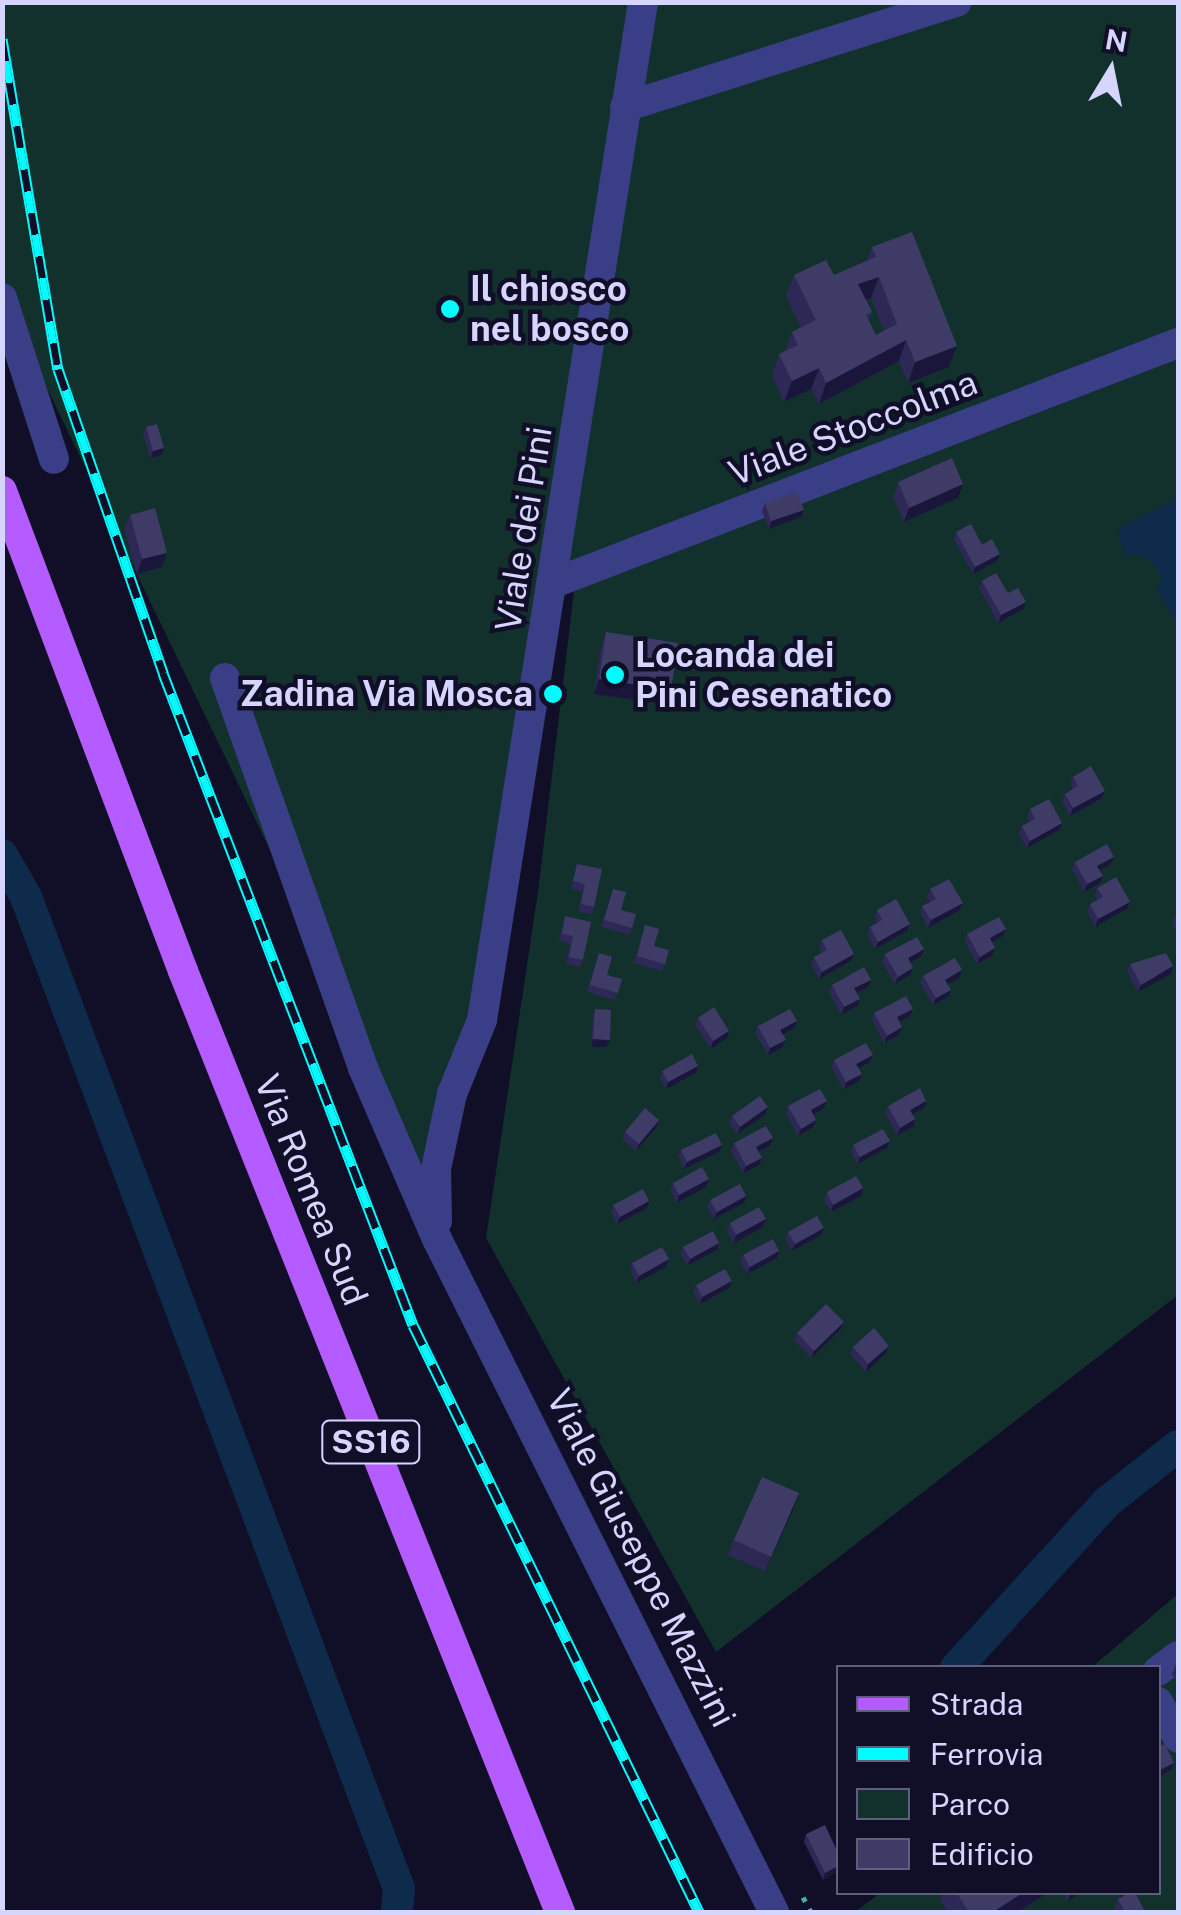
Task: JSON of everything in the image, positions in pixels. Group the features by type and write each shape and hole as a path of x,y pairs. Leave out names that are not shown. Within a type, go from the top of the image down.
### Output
{"main road":[{"name":"Via Romea Sud","path":"2,491 182,971 560,1912"}],"street":[{"name":"Viale dei Pini","path":"437,1239 436,1170 452,1094 482,1020 643,2"},
{"path":"625,107 957,2"},
{"path":"2,298 54,459"},
{"name":"Viale Stoccolma","path":"554,583 1178,343"},
{"name":"Viale Giuseppe Mazzini","path":"224,678 364,1068 437,1239 774,1912"},
{"path":"1161,1707 1178,1738"}],"green space":[{"path":"3,3 1178,3 1178,351 554,583 437,1239 330,974 3,297"},
{"path":"1178,359 1178,1295 716,1652 486,1238 538,892 574,591"},
{"path":"1178,1594 1178,1912 855,1912 877,1895 1161,1895 1161,1665 1094,1665"}],"water":[{"path":"1178,499 1178,617 1173,617 1157,590 1162,578 1157,567 1143,556 1124,556 1118,528"}],"building":[{"path":"912,232 957,346 915,362 906,340 826,383 819,368 792,381 779,354 798,345 792,332 816,320 794,275 826,260 834,275 876,257 872,247","holes":["879,277 897,324 876,335 866,315 872,312 858,284"]},
{"path":"157,424 164,448 153,451 146,427"},
{"path":"952,458 963,484 909,508 898,482"},
{"path":"797,492 804,510 771,521 765,503"},
{"path":"155,508 167,553 142,559 130,515"},
{"path":"971,524 982,545 992,539 1000,554 975,567 956,532"},
{"path":"996,573 1008,593 1018,588 1026,602 1001,615 982,581"},
{"path":"606,632 678,643 671,690 599,679"},
{"path":"1091,766 1105,791 1073,808 1065,794 1078,786 1073,777"},
{"path":"1049,799 1062,823 1030,841 1022,826 1035,819 1030,809"},
{"path":"1107,844 1114,857 1097,866 1103,876 1087,884 1075,862"},
{"path":"577,864 602,869 594,907 581,904 585,884 573,881"},
{"path":"1116,877 1130,902 1098,919 1090,904 1103,897 1097,888"},
{"path":"949,879 963,903 931,920 922,906 936,899 930,889"},
{"path":"613,889 626,892 621,910 636,914 632,928 604,920"},
{"path":"896,899 910,924 878,942 870,927 882,920 877,910"},
{"path":"565,916 591,922 583,960 569,957 573,936 562,934"},
{"path":"999,917 1006,929 990,938 995,948 980,957 967,934"},
{"path":"645,925 659,929 654,946 669,950 665,964 637,956"},
{"path":"841,930 854,954 822,972 814,957 827,950 822,940"},
{"path":"917,937 924,949 908,958 913,968 898,977 885,954"},
{"path":"599,953 612,957 607,975 622,979 618,993 590,985"},
{"path":"1166,953 1173,966 1141,985 1130,964"},
{"path":"955,958 962,970 945,980 951,990 936,998 923,976"},
{"path":"864,967 871,980 854,988 860,999 844,1007 832,985"},
{"path":"906,996 913,1009 897,1017 902,1027 887,1036 874,1013"},
{"path":"714,1007 729,1031 713,1041 698,1018"},
{"path":"595,1009 611,1010 610,1040 593,1039"},
{"path":"790,1009 797,1021 780,1030 786,1040 770,1048 758,1026"},
{"path":"866,1043 873,1055 856,1064 862,1074 846,1082 834,1060"},
{"path":"692,1054 698,1066 668,1082 662,1071"},
{"path":"920,1088 926,1101 910,1110 915,1119 900,1128 888,1106"},
{"path":"820,1089 827,1101 811,1110 816,1120 801,1129 788,1106"},
{"path":"760,1096 768,1107 740,1127 732,1116"},
{"path":"645,1108 659,1120 639,1144 625,1132"},
{"path":"766,1126 773,1138 756,1147 762,1158 746,1166 734,1143"},
{"path":"883,1129 890,1141 860,1157 853,1145"},
{"path":"716,1133 722,1145 687,1162 681,1150"},
{"path":"702,1167 709,1179 679,1195 673,1183"},
{"path":"856,1176 863,1188 833,1205 827,1192"},
{"path":"740,1184 746,1196 717,1212 710,1200"},
{"path":"643,1189 649,1201 620,1217 613,1205"},
{"path":"759,1207 766,1219 736,1235 730,1223"},
{"path":"817,1216 824,1228 795,1244 788,1232"},
{"path":"713,1231 719,1243 690,1259 683,1247"},
{"path":"773,1239 779,1251 750,1267 743,1255"},
{"path":"662,1247 669,1259 639,1276 632,1263"},
{"path":"725,1269 732,1281 702,1297 696,1285"},
{"path":"826,1304 844,1322 814,1351 797,1333"},
{"path":"874,1328 889,1346 868,1364 853,1347"},
{"path":"762,1477 799,1493 771,1557 734,1540"},
{"path":"1165,1744 1174,1763 1161,1770 1161,1746"},
{"path":"825,1825 836,1849 836,1867 825,1873 806,1834"},
{"path":"958,1895 1019,1895 993,1912 969,1912"},
{"path":"1136,1895 1145,1912 1118,1912 1124,1910 1118,1899"}],"waterway":[{"path":"2,855 26,897 399,1889 397,1912"},
{"path":"959,1665 1107,1502 1178,1446"}],"railway":[{"path":"2,39 58,369 163,673 413,1325 699,1912"}],"place":[{"name":"Il chiosco nel bosco","path":"450,309"},
{"name":"Locanda dei Pini Cesenatico","path":"615,675"},
{"name":"Zadina Via Mosca","path":"553,694"}]}
